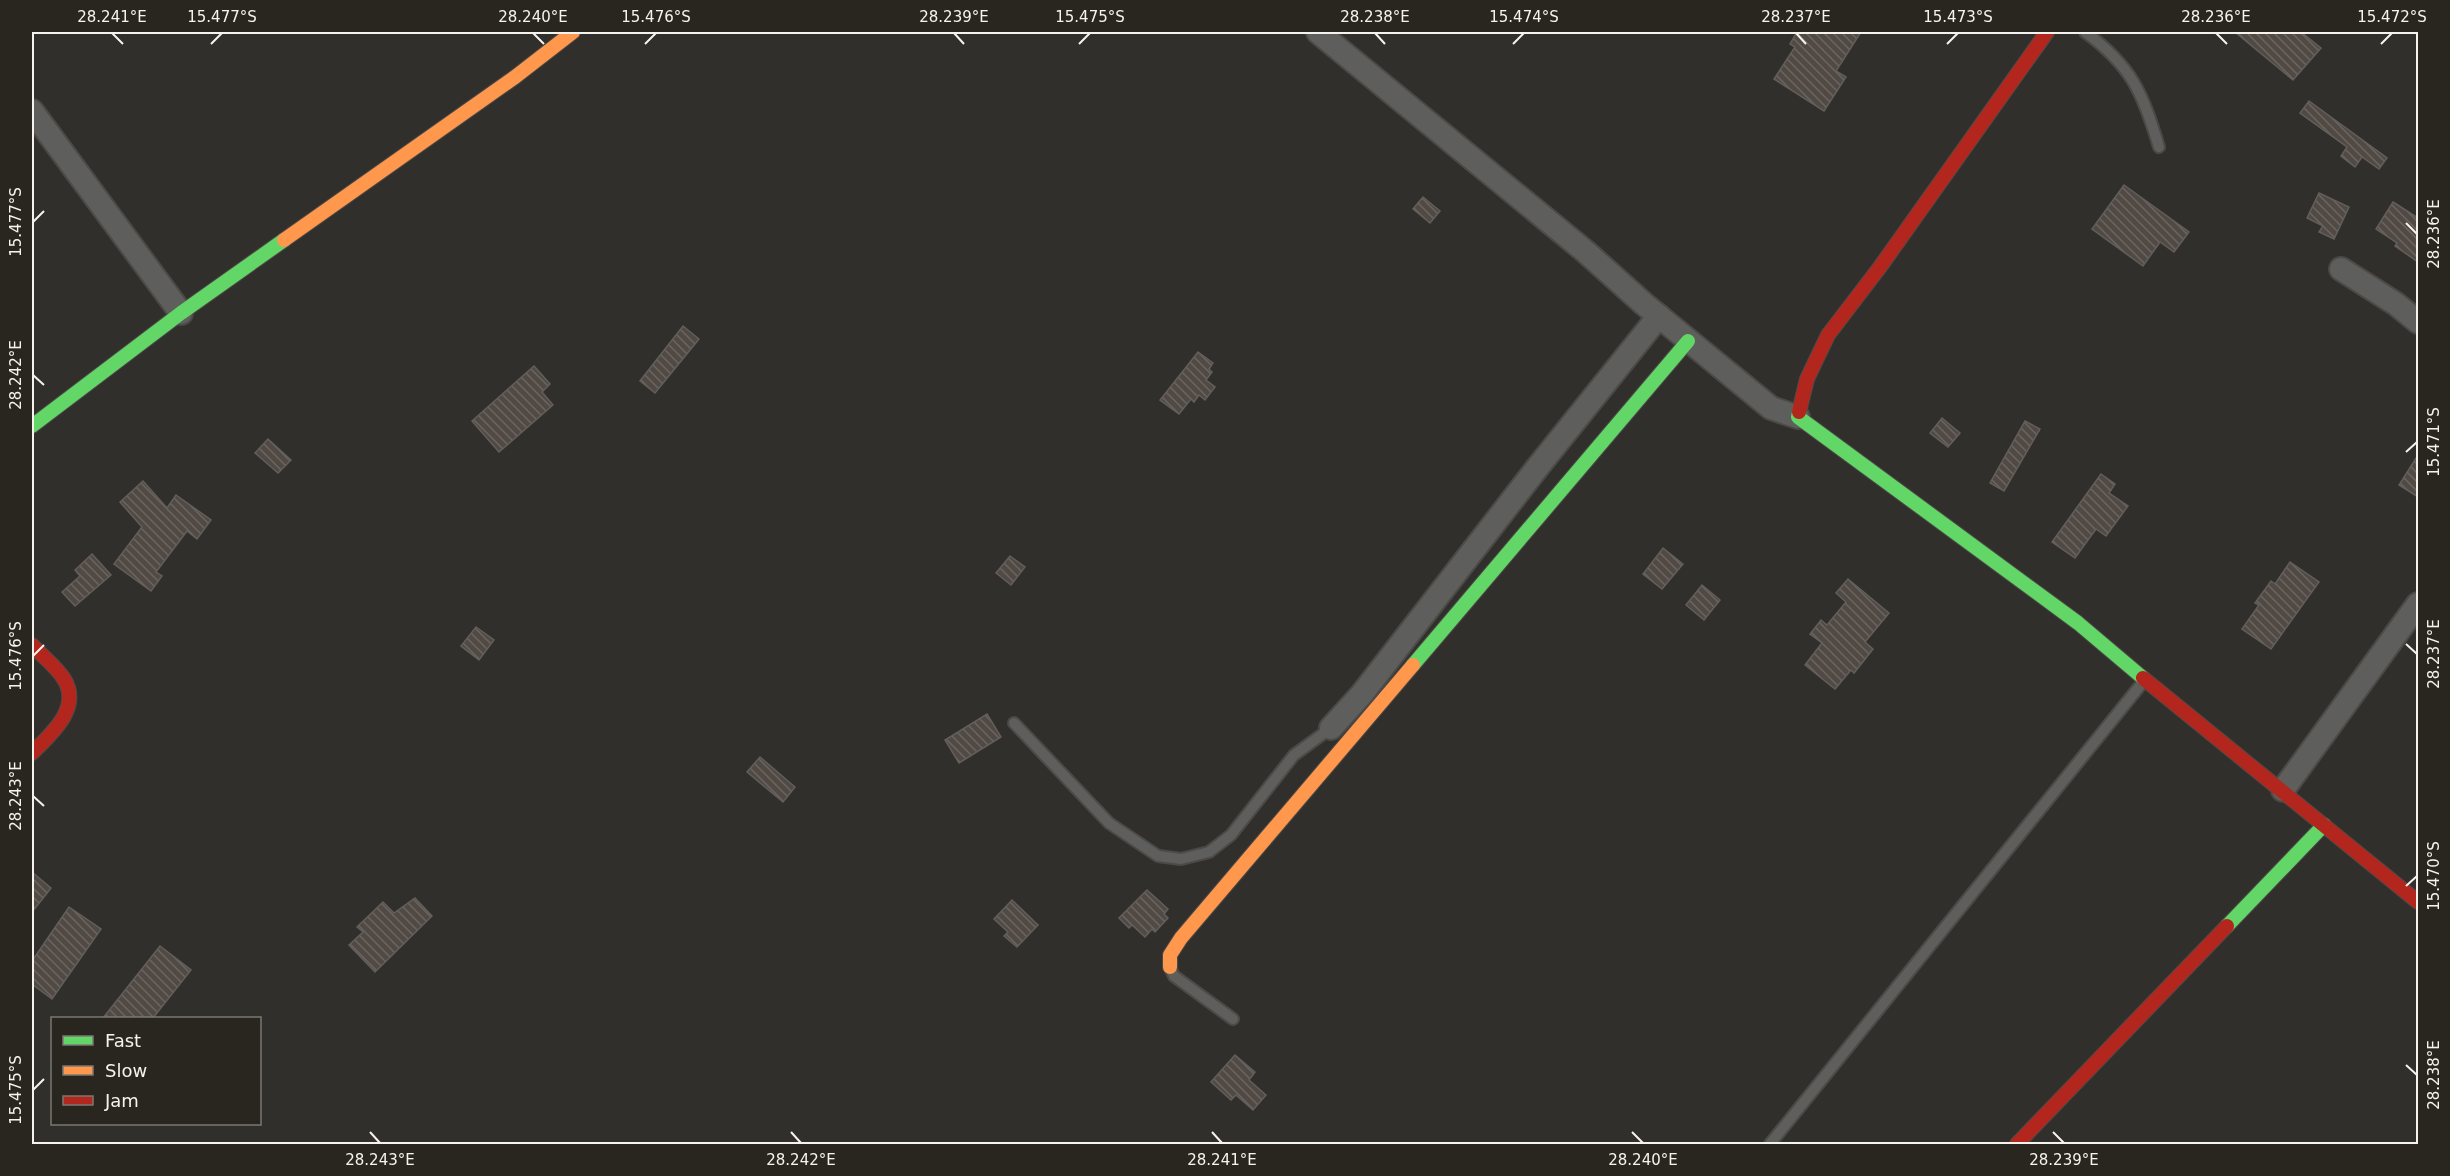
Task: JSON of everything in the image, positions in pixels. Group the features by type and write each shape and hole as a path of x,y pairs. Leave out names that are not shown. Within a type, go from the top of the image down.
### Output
{"street":[{"path":"32,426 181,313 515,77 573,32"},
{"path":"1318,32 1586,252 1688,341 1771,408 1798,417 2078,623 2418,902"},
{"path":"1798,417 1807,379 1828,335 2047,32"},
{"path":"32,111 181,313"},
{"path":"2341,268 2396,304 2418,322"},
{"path":"1332,728 1362,694 1537,468 1659,316"},
{"path":"1170,967 1170,955 1181,938 1688,341"},
{"path":"2283,790 2418,604"},
{"path":"32,645 65,681 71,697 66,716 32,753"},
{"path":"2017,1144 2324,825"}],"lane":[{"path":"2085,32 2115,57 2142,94 2159,147"},
{"path":"1770,1144 2145,680"},
{"path":"1014,723 1110,823 1158,856 1181,859 1209,852 1231,835 1294,754 1332,728"},
{"path":"1170,967 1174,976 1233,1019"}],"building":[{"path":"1797,32 1861,32 1836,71 1846,77 1824,111 1774,79 1795,47 1790,44"},
{"path":"2235,32 2301,32 2321,48 2293,80"},
{"path":"2309,101 2387,158 2379,169 2362,157 2355,167 2341,156 2347,147 2300,113"},
{"path":"2124,185 2189,232 2174,252 2160,242 2143,266 2092,229"},
{"path":"2319,193 2349,207 2334,239 2319,232 2323,226 2307,218"},
{"path":"1423,197 1440,211 1430,223 1413,209"},
{"path":"2393,202 2418,218 2418,262 2395,246 2397,243 2376,229"},
{"path":"683,326 699,339 655,393 640,381"},
{"path":"1198,352 1213,363 1209,369 1212,372 1206,380 1215,387 1205,400 1199,395 1194,402 1191,399 1179,414 1160,400"},
{"path":"534,366 550,384 542,392 553,405 499,452 472,421"},
{"path":"1942,418 1960,433 1948,447 1930,433"},
{"path":"2025,421 2040,429 2004,491 1990,483"},
{"path":"268,439 291,460 278,473 255,453"},
{"path":"2418,455 2418,497 2399,485"},
{"path":"2101,474 2115,484 2109,493 2128,506 2106,536 2096,529 2075,558 2052,542"},
{"path":"143,481 167,508 176,495 211,520 197,539 187,531 156,572 162,576 151,591 114,564 142,527 120,502"},
{"path":"1663,548 1683,564 1662,589 1643,574"},
{"path":"92,554 111,575 75,606 62,592 80,576 75,570"},
{"path":"1010,556 1025,567 1011,585 996,573"},
{"path":"2290,562 2319,582 2271,649 2242,629 2259,605 2255,603 2271,581 2275,584"},
{"path":"1848,579 1889,613 1865,642 1873,649 1854,673 1851,670 1835,689 1805,665 1822,643 1810,634 1821,620 1827,625 1846,602 1836,593"},
{"path":"1702,585 1720,600 1704,620 1686,605"},
{"path":"476,627 494,640 479,660 461,646"},
{"path":"987,714 1001,737 959,763 945,740"},
{"path":"760,757 795,787 783,802 747,772"},
{"path":"32,872 51,888 32,912"},
{"path":"1147,890 1168,909 1164,914 1168,918 1155,932 1152,929 1145,937 1132,925 1129,928 1119,918"},
{"path":"415,898 432,916 375,972 349,945 363,932 357,927 383,902 394,913"},
{"path":"1012,900 1038,925 1017,947 1004,936 1008,932 994,919"},
{"path":"69,907 101,929 52,999 32,984 32,961"},
{"path":"160,946 191,970 154,1017 104,1017"},
{"path":"1235,1055 1255,1072 1249,1080 1266,1095 1253,1110 1236,1095 1231,1100 1211,1082"}],"traffic: fast":[{"path":"32,426 181,313 284,240"},
{"path":"1413,665 1688,341"},
{"path":"1799,412 1798,417 2078,623 2143,678"},
{"path":"2227,926 2324,825"}],"traffic: slow":[{"path":"284,240 515,77 573,32"},
{"path":"1170,967 1170,955 1181,938 1413,665"}],"traffic: jam":[{"path":"1799,412 1807,379 1828,335 1880,267 2047,32"},
{"path":"32,645 61,674 69,690 67,710 62,720 32,753"},
{"path":"2143,678 2418,902"},
{"path":"2017,1144 2227,926"}]}
